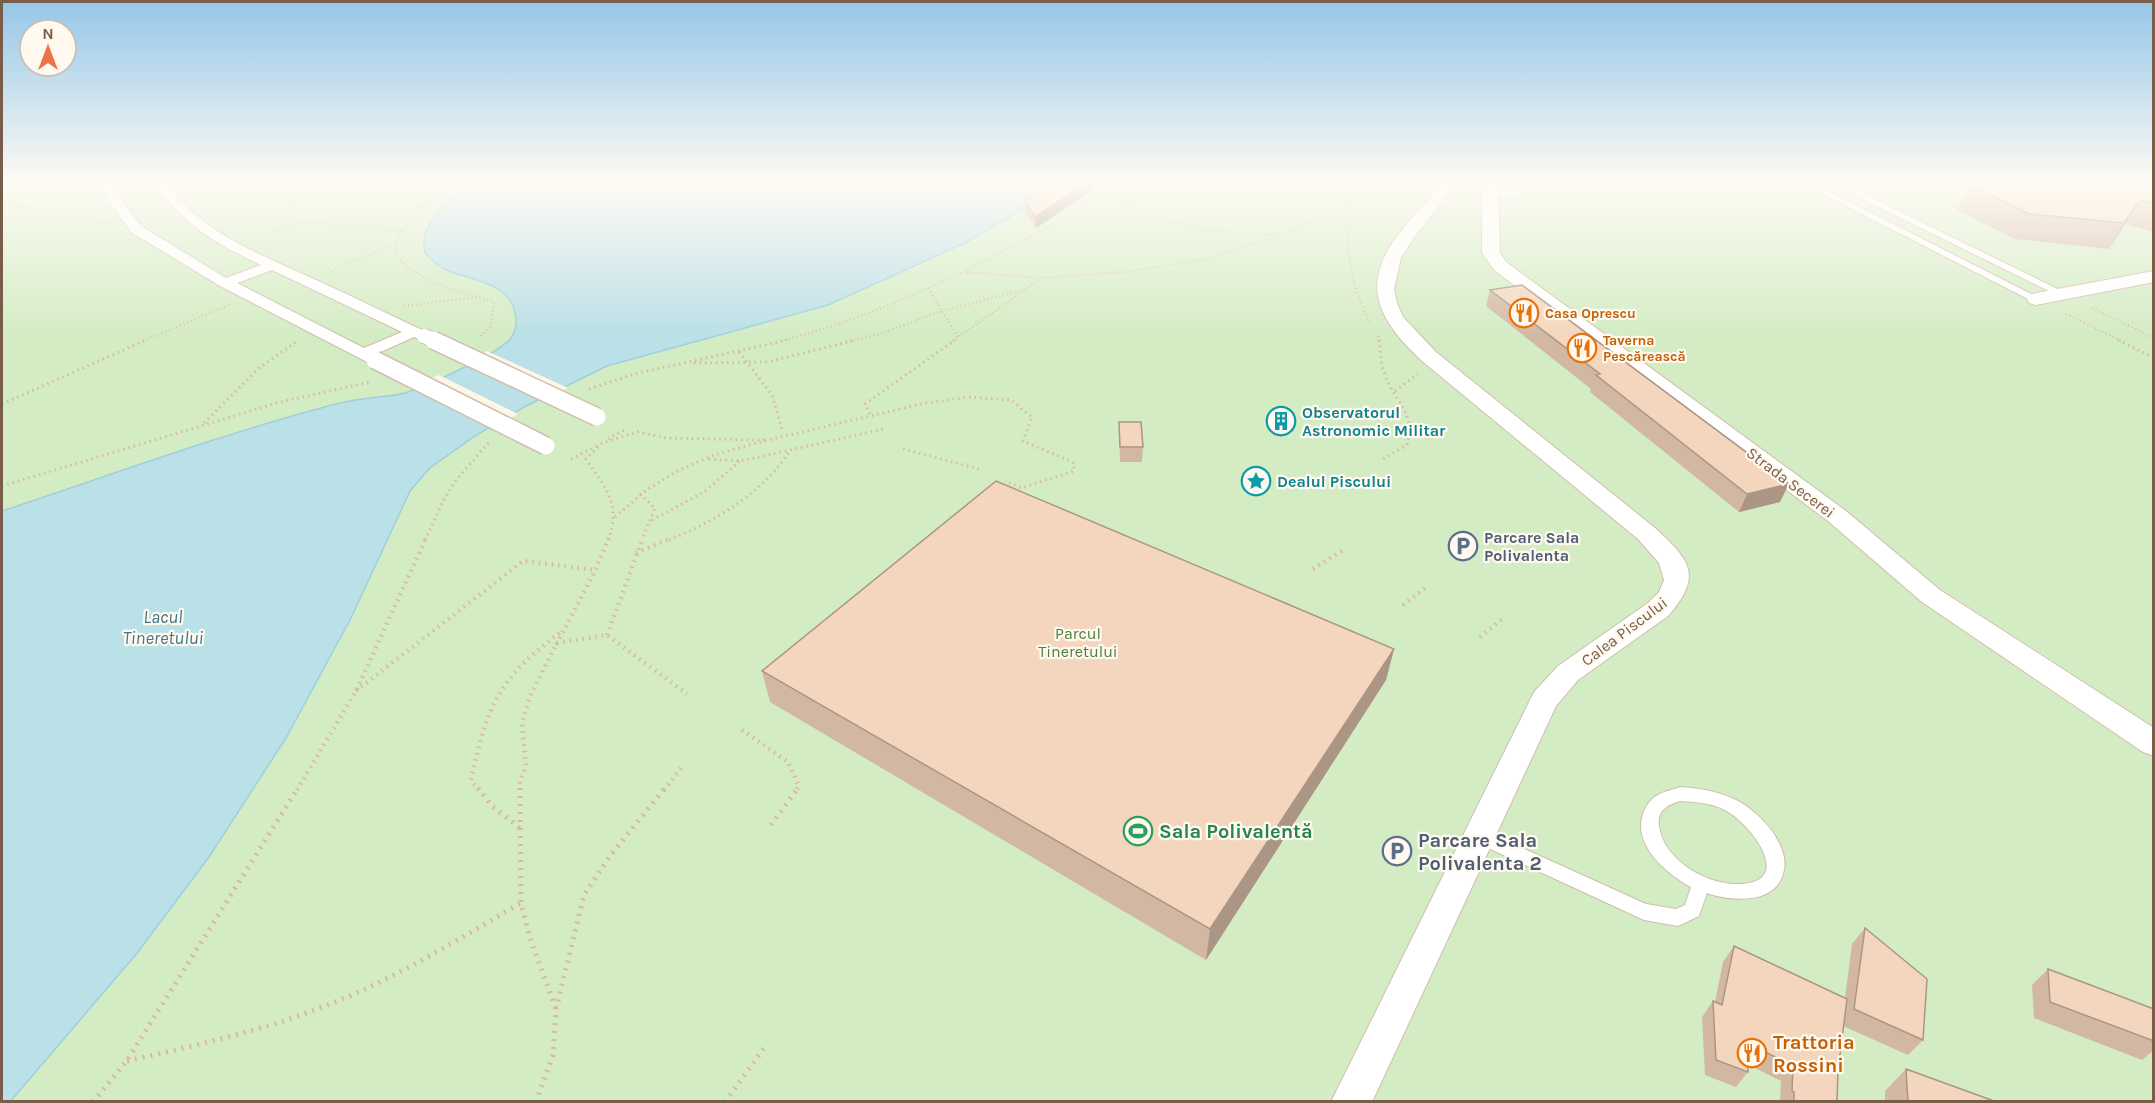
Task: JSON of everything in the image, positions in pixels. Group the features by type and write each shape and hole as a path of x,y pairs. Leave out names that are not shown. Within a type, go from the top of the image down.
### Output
{"street":[{"path":"145,234 225,283 546,446"},
{"path":"215,234 367,310 597,417"},
{"name":"Calea Piscului","path":"1351,1101 1544,700 1568,673 1648,618 1671,598 1678,582 1674,566 1645,532 1443,367 1396,321 1384,292 1385,278 1390,262 1405,234"},
{"name":"Strada Secerei","path":"1491,234 1491,253 1500,266 1837,516 1931,596 1983,633 2154,744"},
{"path":"225,283 274,265"},
{"path":"2036,299 2154,276"},
{"path":"369,357 419,334"}],"lane":[{"path":"1908,234 2036,299"},
{"path":"1940,234 2062,294"},
{"path":"1680,794 1701,795 1731,805 1758,825 1774,848 1776,869 1766,884 1749,891 1728,891 1701,884 1682,873 1658,851 1649,832 1650,814 1662,801 1680,794"},
{"path":"1479,837 1644,912 1678,918 1692,910 1701,884"}],"path":[{"path":"401,234 396,243 399,260 409,268 449,288 494,302 493,324 484,335 475,340"},
{"path":"589,389 634,374 739,352 826,330 965,272 1034,234"},
{"path":"1272,234 1282,235"},
{"path":"1346,234 1360,306 1379,338 1384,374 1410,416 1411,431 1407,444 1381,460"},
{"path":"965,272 1041,278 1125,272 1206,259 1282,235"},
{"path":"308,281 396,243"},
{"path":"870,414 865,404 1041,278"},
{"path":"928,288 957,337"},
{"path":"684,364 767,362 880,334 942,311 1024,290"},
{"path":"2062,294 2154,338"},
{"path":"2,404 71,372 252,296"},
{"path":"367,310 479,297"},
{"path":"2036,299 2154,358"},
{"path":"204,424 246,378 276,352 318,331"},
{"path":"739,352 772,395 783,433"},
{"path":"2,486 280,402 371,382"},
{"path":"615,517 640,494 665,477 706,458 771,440 937,402 979,396 1014,401 1032,417 1023,441 1074,464 1074,471 1021,488 1005,481"},
{"path":"706,458 741,461 884,429"},
{"path":"571,459 624,430"},
{"path":"556,1009 530,938 521,903 520,781 526,766 522,723 530,696 595,570 612,531 615,517 614,504 586,459 602,443 638,432 667,438 771,440"},
{"path":"93,1101 126,1062 309,771 356,691 444,498 474,459 495,438"},
{"path":"903,449 979,469"},
{"path":"636,553 687,533 719,515 756,490 782,466 789,452"},
{"path":"652,520 704,492 741,461"},
{"path":"607,635 636,553 652,520 655,508 640,494"},
{"path":"1313,569 1343,549"},
{"path":"356,691 523,561 595,570"},
{"path":"1402,605 1428,585"},
{"path":"1480,637 1505,617"},
{"path":"521,829 492,806 471,780 491,704 502,684 522,662 563,630"},
{"path":"556,643 607,635 687,694"},
{"path":"742,730 788,762 799,786 771,825"},
{"path":"536,1101 553,1056 556,1009 584,895 610,856 681,768"},
{"path":"126,1062 205,1043 307,1013 368,988 521,903"},
{"path":"725,1101 765,1048"}],"green space":[{"name":"Parcul Tineretului","path":"2,234 2153,234 2153,1101 2,1102"}],"water":[{"name":"Lacul Tineretului","path":"425,234 980,234 828,305 607,366 526,406 475,436 430,468 410,491 351,618 286,738 209,857 138,952 10,1102 2,1101 2,511 281,419 345,402 405,393 461,369 503,345 515,331 515,313 511,302 495,287 451,272 435,263 425,253"}],"pier":[{"path":"487,351 568,388 543,401 463,364"},
{"path":"439,375 518,414 494,428 412,386"}],"building":[{"path":"1522,285 1789,484 1747,494 1596,375 1600,374 1490,290"},
{"path":"1119,422 1141,422 1143,447 1120,447"},
{"name":"Sala Polivalentă","path":"996,481 1394,649 1210,929 762,671"},
{"path":"1865,928 1927,979 1923,1040 1854,1009"},
{"path":"1734,946 1847,999 1838,1070 1837,1101 1794,1101 1793,1066 1746,1042 1748,1072 1716,1060 1713,1001 1722,1005"},
{"path":"2048,969 2154,1009 2154,1041 2050,1002"},
{"path":"1906,1069 1994,1101 1908,1101"}],"place":[{"name":"Casa Oprescu","path":"1524,313"},
{"name":"Taverna Pescărească","path":"1582,348"},
{"name":"Observatorul Astronomic Militar","path":"1281,421"},
{"name":"Dealul Piscului","path":"1256,481"},
{"name":"Parcare Sala Polivalenta","path":"1463,546"},
{"name":"Sala Polivalentă","path":"1138,831"},
{"name":"Parcare Sala Polivalenta 2","path":"1397,851"},
{"name":"Trattoria Rossini","path":"1752,1053"}]}
